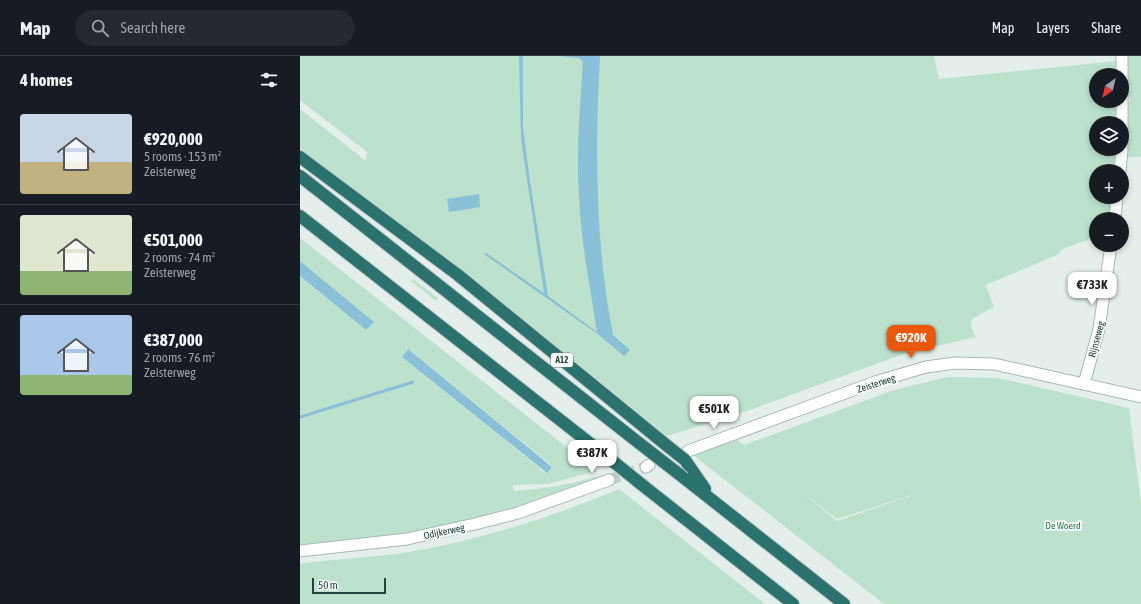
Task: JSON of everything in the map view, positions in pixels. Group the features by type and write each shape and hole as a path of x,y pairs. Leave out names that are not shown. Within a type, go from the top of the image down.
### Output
{"highway":[{"name":"A12","path":"300,157 458,275 665,444 686,456 711,498"},
{"name":"A12","path":"300,176 421,269 844,604"},
{"path":"300,216 427,314 793,604"}],"street":[{"path":"1122,56 1122,116"},
{"name":"Rijnseweg","path":"1084,384 1100,329 1110,252"},
{"name":"Zeisterweg","path":"686,456 875,382 926,367 955,363 994,364 1141,397"},
{"name":"Odijkerweg","path":"300,551 407,539 518,513 609,480"}],"green space":[{"path":"300,56 934,56 939,79 1116,61 1116,68 1089,68 1089,108 1116,108 1116,116 1089,116 1089,156 1115,156 1114,164 1089,164 1089,204 1111,204 1111,212 1089,212 1089,239 1062,249 1059,254 986,285 994,307 972,319 971,328 976,337 909,352 747,411 667,436 479,284 300,149 300,109 366,161 367,152 300,100"},
{"path":"1126,56 1141,56 1141,157 1126,157 1129,156 1129,116 1127,116 1127,108 1129,108 1130,102 1129,68 1126,68"},
{"path":"300,238 597,471 548,484 513,485 514,491 558,486 602,475 604,477 513,509 457,525 399,536 300,548 300,276 366,330 374,322 300,261","holes":["408,349 552,466 546,473 402,357"]},
{"path":"413,279 438,298 436,301 411,281"},
{"name":"De Woerd","path":"947,377 998,378 1129,408 1141,504 1141,604 884,604 693,455 737,440 744,445 894,390","holes":["928,490 837,521 800,491 837,519"]},
{"path":"619,489 765,604 300,604 300,564 395,554 463,541 542,518"}],"water":[{"path":"519,56 523,56 523,126 548,296 597,332 584,247 578,179 578,146 583,62 579,58 559,56 600,56 597,161 600,231 607,300 613,335 630,350 624,356 599,335 484,254 486,253 544,293 521,139"},
{"path":"479,194 480,207 449,212 447,199"},
{"path":"300,261 374,322 366,330 300,276"},
{"path":"408,349 552,467 547,473 402,357"}],"waterway":[{"path":"300,417 413,382"}],"tunnel":[{"path":"609,480 646,467"}]}
